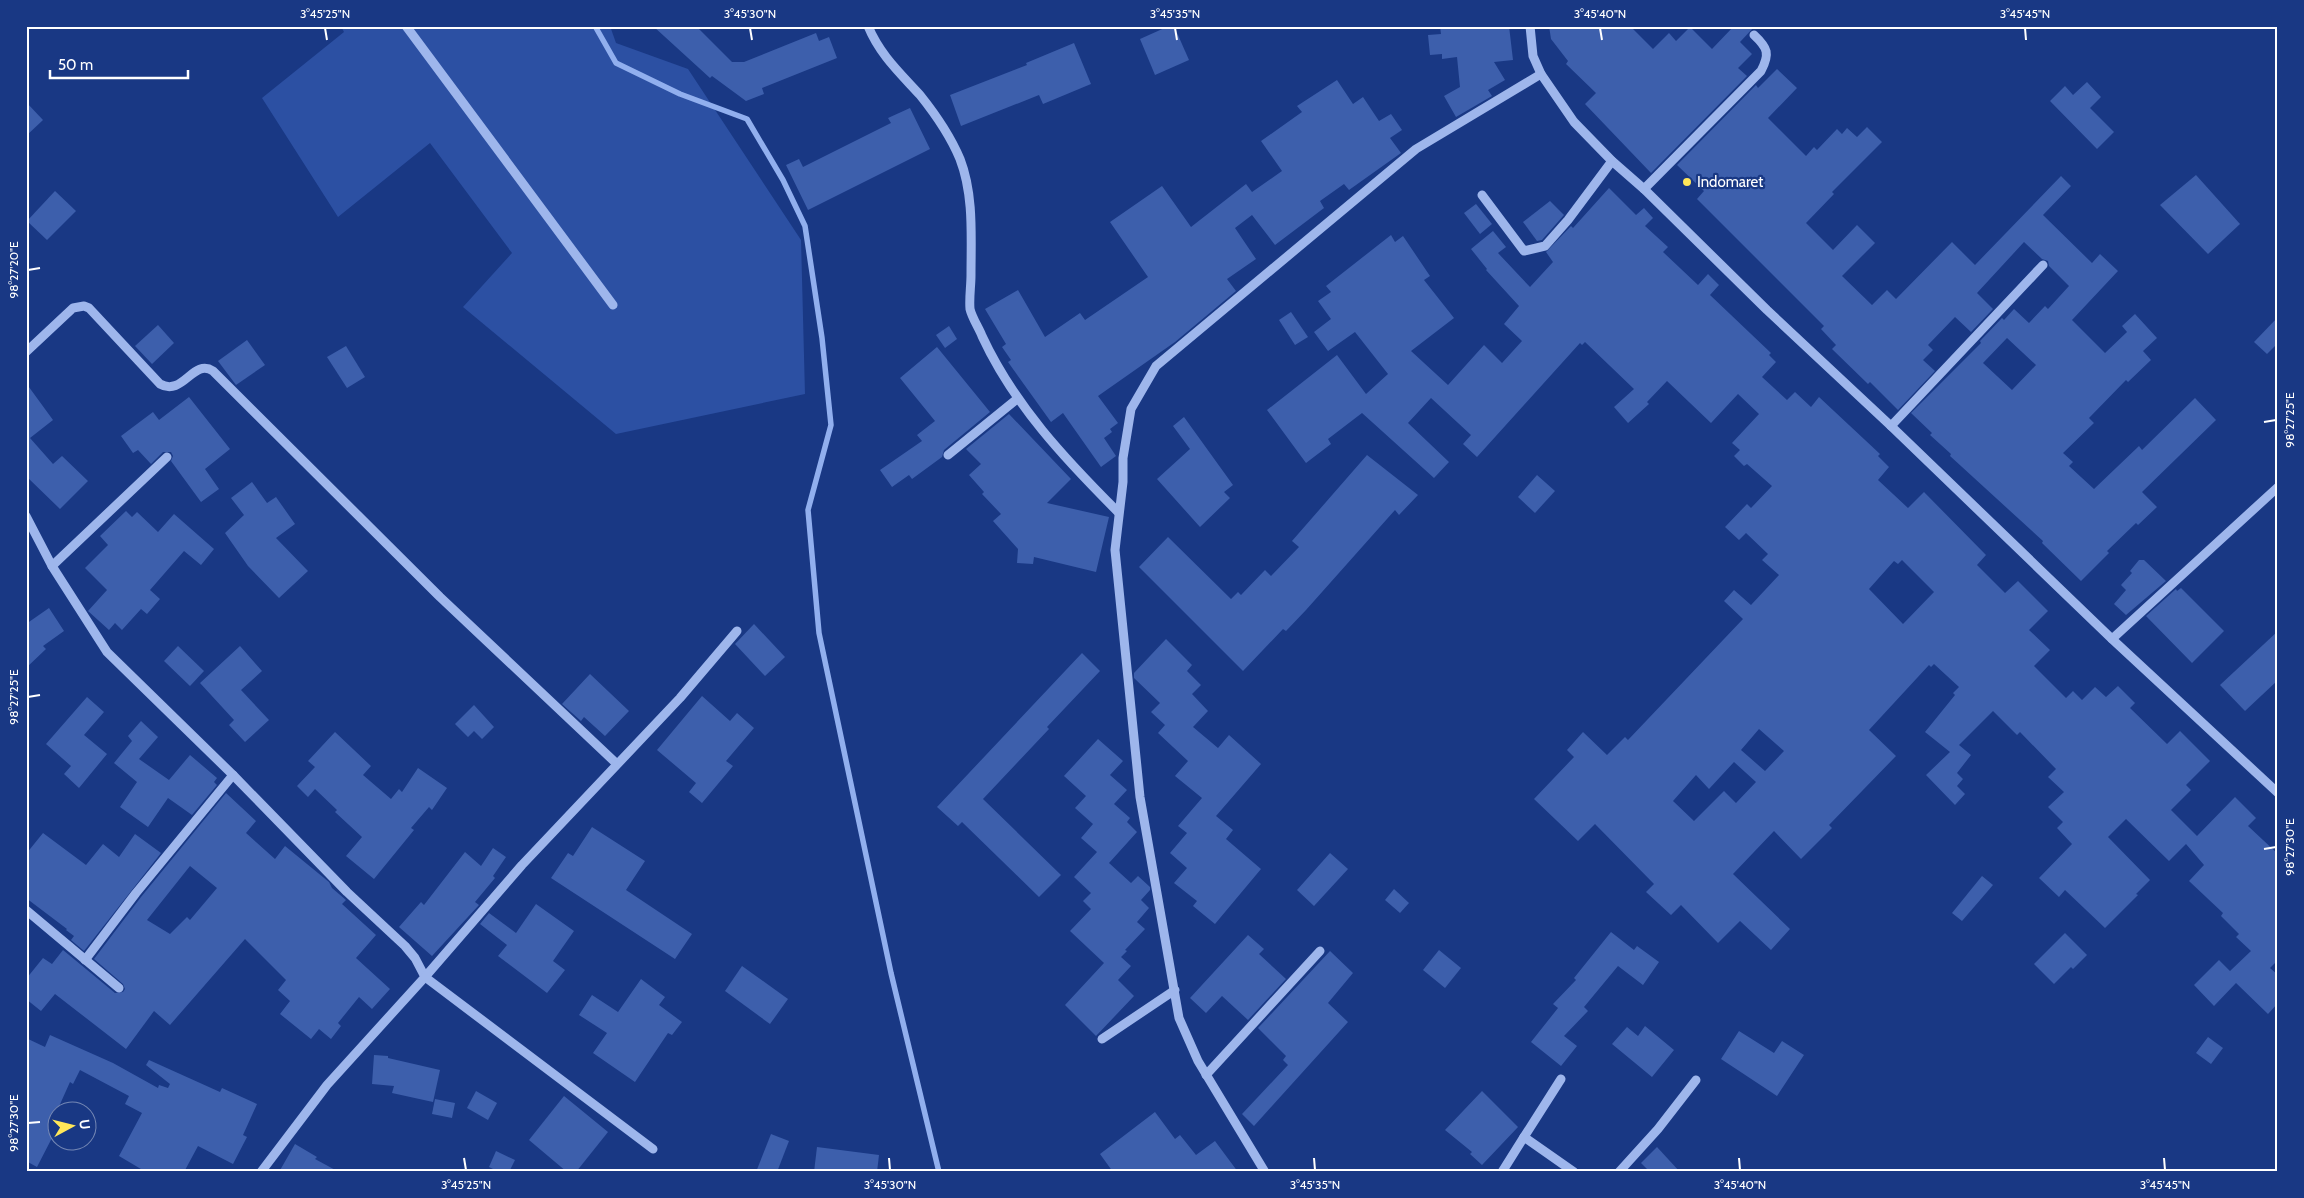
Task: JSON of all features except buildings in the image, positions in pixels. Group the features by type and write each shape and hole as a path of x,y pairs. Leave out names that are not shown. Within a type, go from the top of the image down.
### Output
{"street":[{"path":"406,26 613,305"},
{"path":"868,26 876,45 934,113 953,142 965,172 970,200 970,310 994,363 1017,398 1065,459 1118,512"},
{"path":"1530,26 1533,56 1541,74 1574,122 1612,162 1644,189 2112,639 2278,793"},
{"path":"1644,189 1761,71 1767,61 1767,53 1764,44 1754,35"},
{"path":"1265,1172 1206,1075 1184,1032 1140,797 1115,550 1123,482 1123,458 1131,409 1156,366 1416,150 1541,74"},
{"path":"1482,195 1524,252 1545,246 1568,220 1612,162"},
{"path":"1891,426 2043,265"},
{"path":"26,352 73,308 84,306 165,387 179,385 200,368 205,367 213,371 440,597 617,764"},
{"path":"948,455 1017,398"},
{"path":"52,566 167,457"},
{"path":"2112,639 2278,488"},
{"path":"26,516 52,566 107,652 233,775 347,892 405,946 416,958 426,977 653,1149"},
{"path":"261,1172 327,1085 426,977 522,865 680,698 737,631"},
{"path":"85,960 136,893 233,775"},
{"path":"26,910 119,988"},
{"path":"1206,1075 1320,951"},
{"path":"1102,1039 1175,990"},
{"path":"1502,1172 1561,1079"},
{"path":"1619,1172 1658,1129 1696,1080"},
{"path":"1524,1137 1563,1162 1574,1172"}],"shaded area":[{"path":"341,26 610,26 616,43 688,69 801,240 805,394 616,434 463,307 512,253 430,143 338,217 262,98 344,32"}],"waterway":[{"path":"595,26 616,63 680,94 747,119 783,180 805,226 822,338 831,425 808,510 819,633 891,973 939,1172"}],"place":[{"name":"Indomaret","path":"1687,182"}]}
